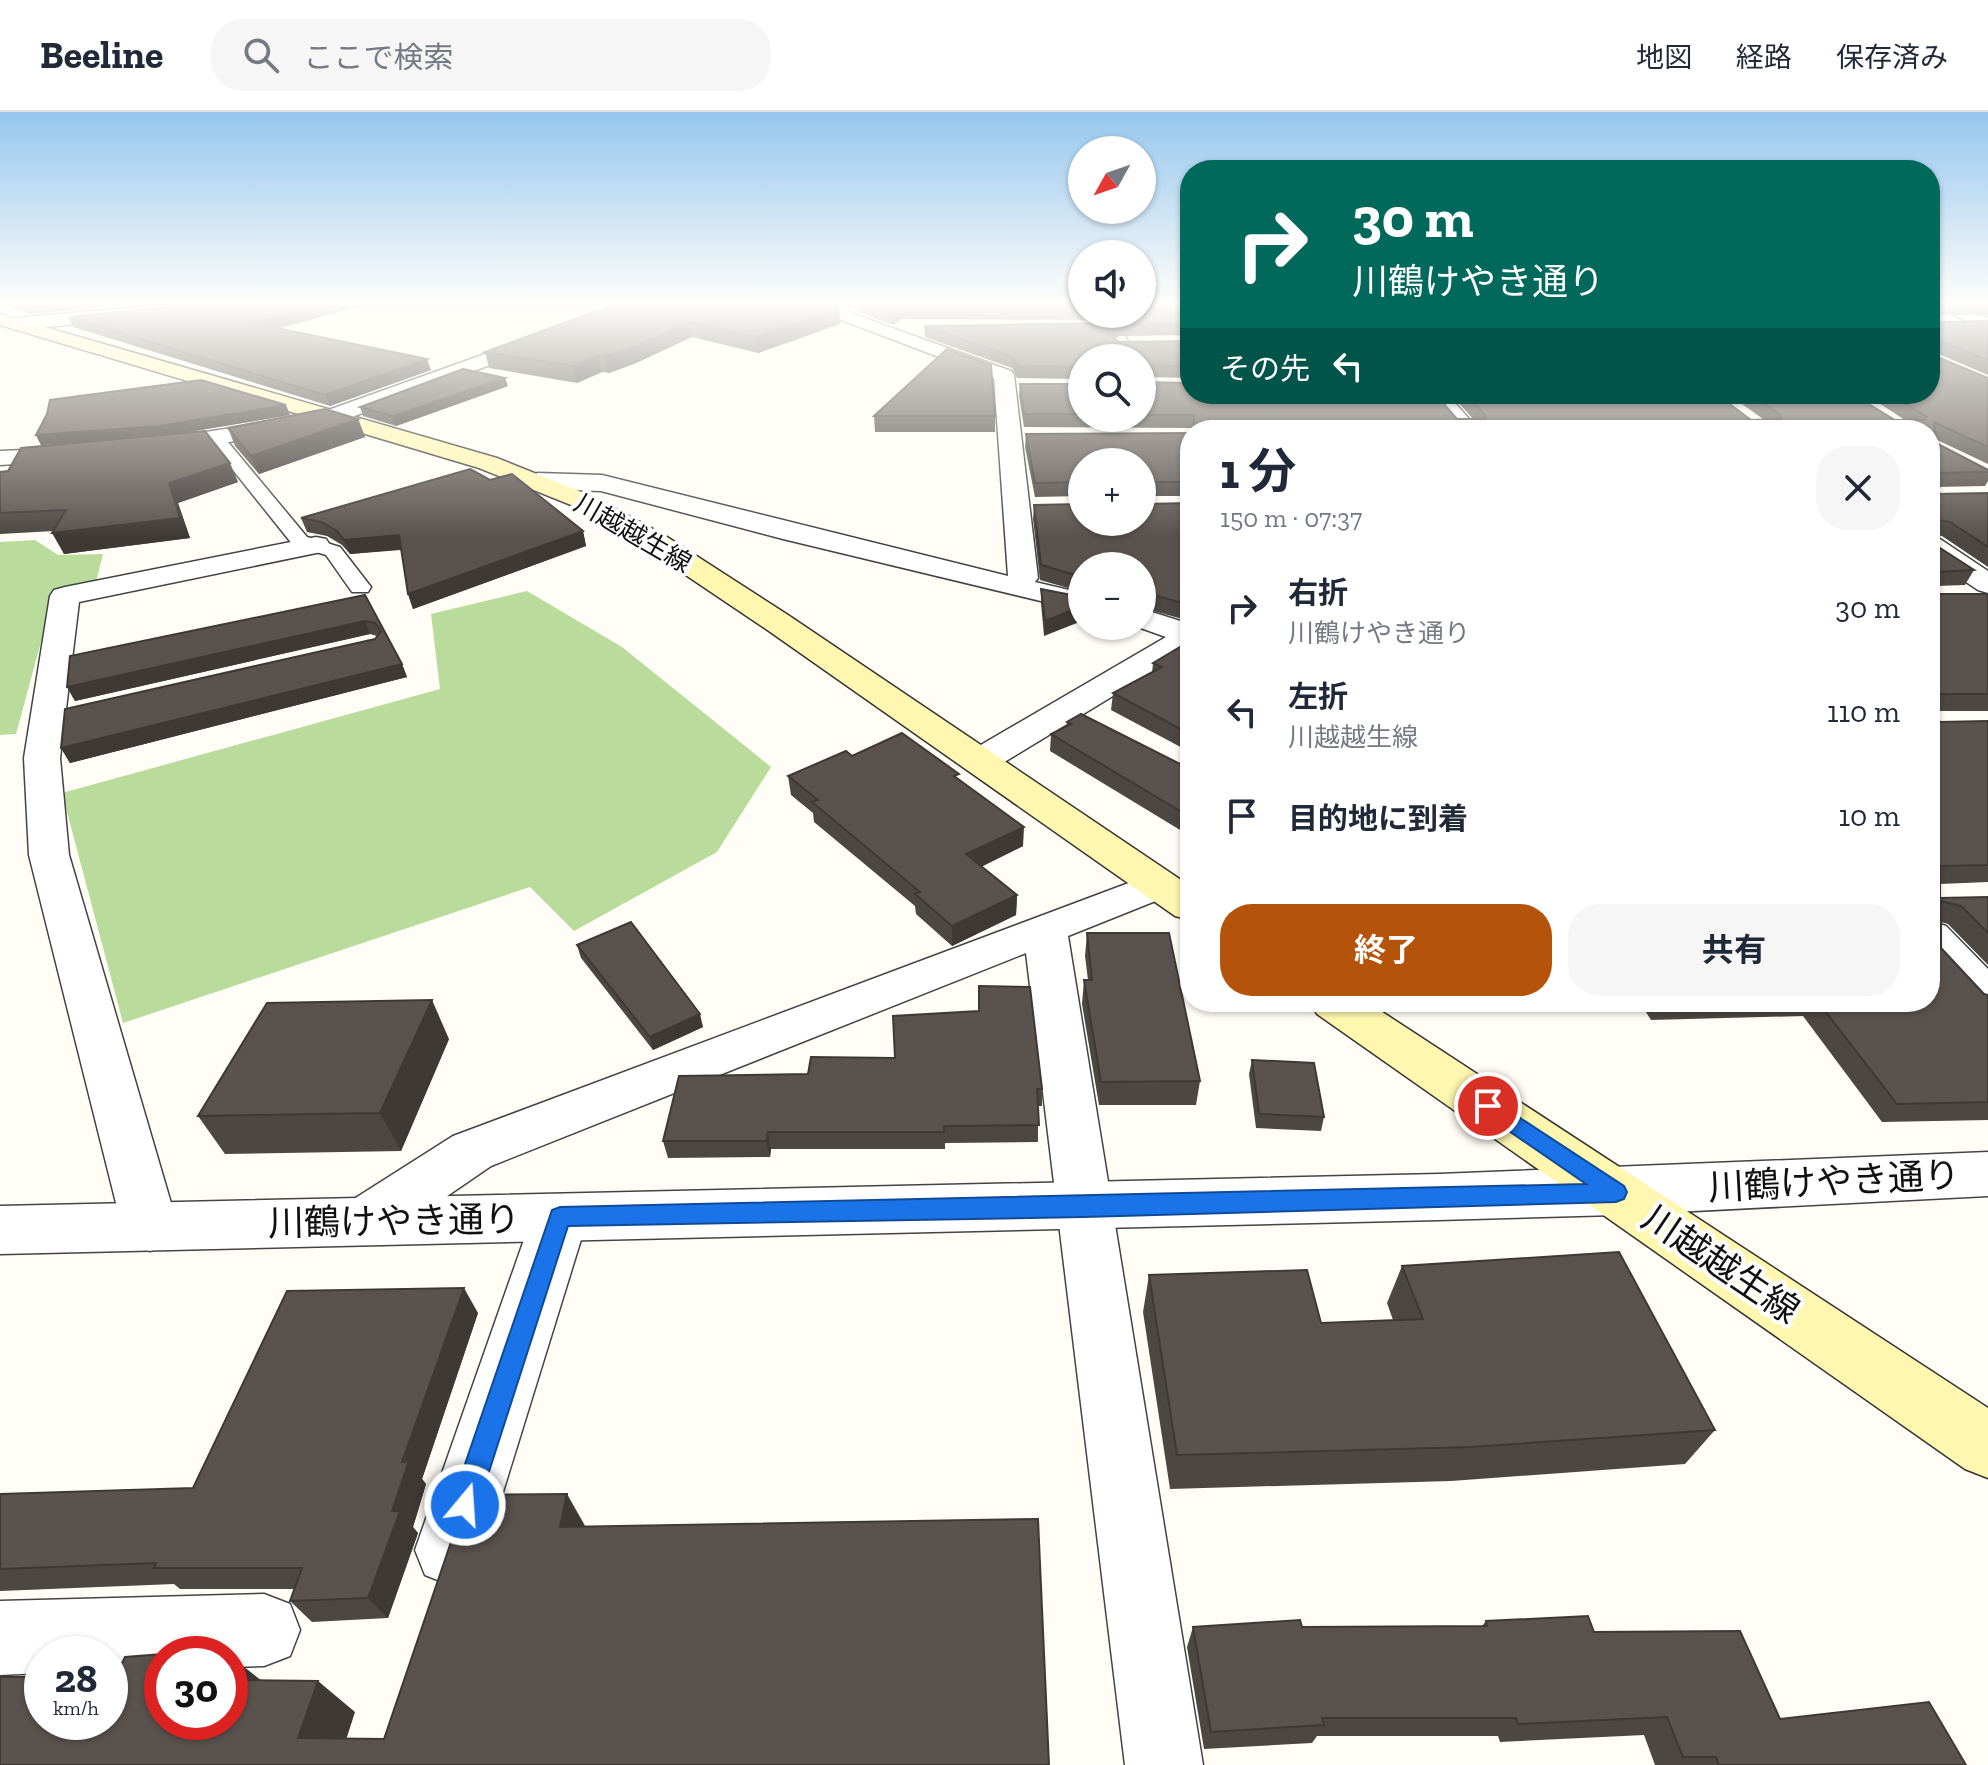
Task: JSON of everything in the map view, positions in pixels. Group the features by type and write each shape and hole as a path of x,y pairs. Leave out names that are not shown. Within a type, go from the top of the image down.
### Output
{"main road":[{"name":"川越越生線","path":"209,382 488,463 585,502 654,541 1174,896"},
{"name":"川越越生線","path":"1348,1012 1988,1446"}],"street":[{"path":"125,451 217,440 328,418 427,382"},
{"path":"1009,382 1012,387 1009,437 1030,508 1023,578 1019,585"},
{"path":"1444,404 1459,420"},
{"path":"1009,437 1039,437"},
{"path":"0,458 98,453"},
{"path":"538,481 602,483 793,533 1068,598"},
{"path":"150,1227 49,855 42,758 64,714 65,596 316,545"},
{"path":"1940,552 1988,584"},
{"path":"1156,623 1180,631"},
{"path":"980,761 1180,641"},
{"path":"1069,708 1109,728"},
{"path":"366,1221 472,1151 1045,929 1174,896"},
{"path":"1940,919 1988,998"},
{"path":"1045,929 1164,1765"},
{"name":"川鶴けやき通り","path":"0,1230 1084,1207 1616,1192 1988,1174"},
{"path":"433,1602 560,1217"},
{"path":"0,1638 264,1630"}],"lane":[{"path":"217,440 300,541 333,551 360,587"}],"green space":[{"path":"35,540 58,555 103,554 95,586 54,594 16,734 0,735 0,542"},
{"path":"527,591 622,647 771,767 717,852 574,931 530,887 123,1023 62,793 440,689 431,614"}],"building":[{"path":"185,382 208,382 286,405 160,426 36,435 47,414 50,400"},
{"path":"283,382 361,382 325,395"},
{"path":"427,382 493,382 393,416 360,407"},
{"path":"911,382 992,382 995,416 874,416"},
{"path":"1156,382 1180,383 1180,404 1444,404 1457,419 1485,419 1475,404 1729,404 1751,420 1194,420 1194,415 1156,415"},
{"path":"1940,382 1988,382 1988,447 1940,425 1940,420 1924,420 1927,417 1906,404 1940,404"},
{"path":"1020,384 1068,384 1068,414 1024,414"},
{"path":"1765,404 1869,404 1895,420 1751,420 1781,419"},
{"path":"325,409 358,419 251,456 228,428"},
{"path":"205,431 230,463 169,483 180,518 52,533 66,510 0,513 0,472 8,471 21,448"},
{"path":"1180,433 1180,482 1156,482 1156,448 1068,448 1068,482 1035,483 1026,434"},
{"path":"1940,445 1988,470 1988,472 1940,473"},
{"path":"470,469 490,480 512,474 583,531 408,594 399,535 344,540 337,531 321,522 301,518"},
{"path":"1988,493 1988,547 1950,522 1940,520 1940,494"},
{"path":"1180,503 1180,602 1156,596 1156,552 1068,552 1068,573 1041,565 1034,505 1068,504 1068,536 1156,536 1156,504"},
{"path":"1940,548 1974,570 1940,572"},
{"path":"1041,589 1068,594 1068,612 1045,621"},
{"path":"1940,594 1988,594 1988,694 1940,694"},
{"path":"365,595 402,664 61,748 65,709 375,639 381,631 375,623 365,621 67,687 70,656"},
{"path":"1180,647 1180,729 1113,693 1162,667 1153,663"},
{"path":"1081,714 1180,763 1180,811 1051,734 1071,724 1067,722"},
{"path":"1988,721 1988,865 1940,866 1940,722"},
{"path":"902,733 1024,827 966,854 1017,895 952,926 915,894 920,892 812,802 818,800 788,776 846,751 852,756"},
{"path":"1988,897 1988,933 1961,906 1941,901 1941,948 1988,995 1988,1102 1897,1104 1826,1012 1940,1012 1940,898"},
{"path":"631,922 700,1014 650,1037 577,945"},
{"path":"1087,933 1169,933 1180,986 1180,1012 1186,1012 1200,1081 1101,1082 1084,980 1092,980"},
{"path":"979,986 1030,987 1042,1089 1037,1089 1039,1125 944,1126 944,1132 768,1132 766,1141 663,1141 679,1076 808,1074 811,1057 895,1058 893,1016 979,1011"},
{"path":"432,1000 380,1113 198,1116 267,1003"},
{"path":"1252,1060 1314,1063 1324,1117 1259,1114"},
{"path":"1619,1252 1715,1430 1471,1447 1177,1455 1149,1275 1307,1270 1321,1323 1423,1319 1402,1266"},
{"path":"464,1288 402,1462 409,1461 392,1511 400,1511 368,1598 290,1601 302,1568 154,1568 156,1563 0,1569 0,1494 193,1488 287,1291"},
{"path":"567,1494 560,1527 1038,1519 1049,1765 0,1765 0,1677 24,1677 24,1740 128,1740 128,1657 144,1655 144,1740 248,1740 248,1680 318,1681 298,1738 384,1739 467,1495"},
{"path":"1588,1616 1594,1632 1740,1631 1780,1719 1929,1702 1966,1765 1719,1765 1716,1757 1683,1757 1667,1717 1518,1724 1516,1718 1322,1718 1324,1725 1211,1732 1193,1627 1300,1620 1302,1627 1487,1626 1486,1621"}],"route":[{"path":"465,1505 560,1217 1084,1207 1616,1192 1488,1106"}]}
